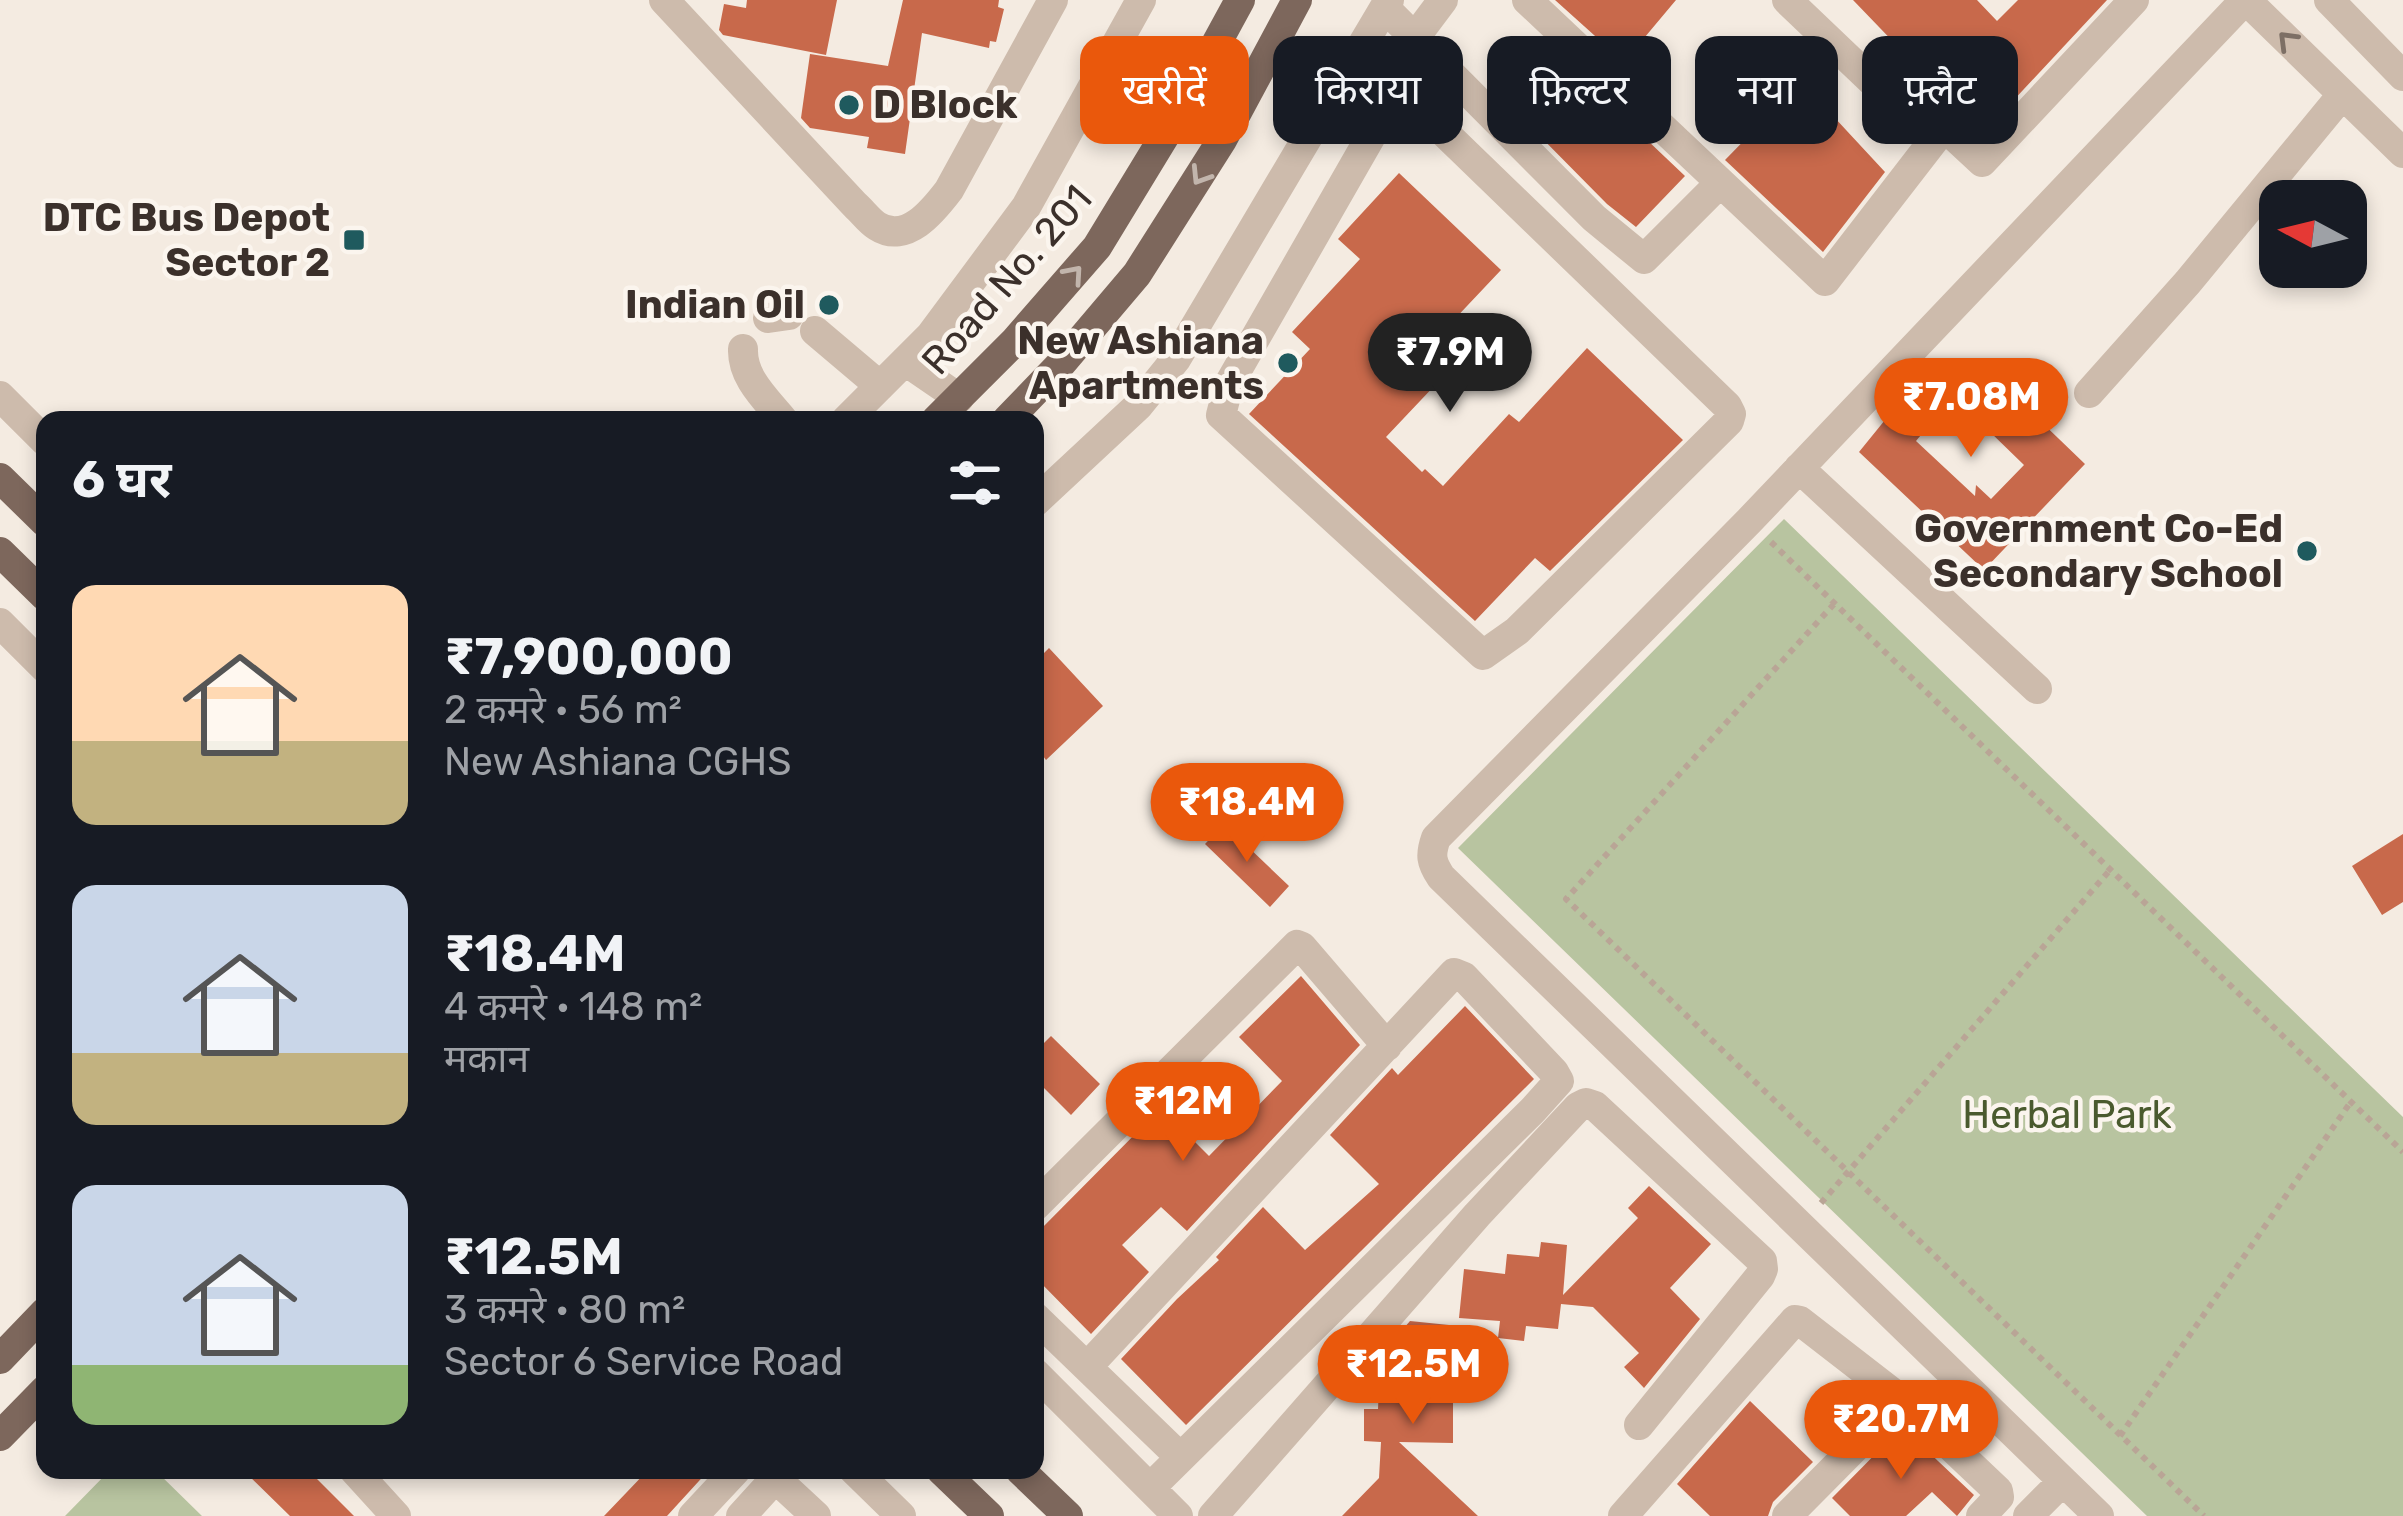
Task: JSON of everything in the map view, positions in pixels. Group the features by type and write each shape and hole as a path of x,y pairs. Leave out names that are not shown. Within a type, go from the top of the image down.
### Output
{"main road":[{"name":"Road No. 201","path":"945,411 1016,341 1097,247 1240,0"},
{"path":"1016,411 1137,274 1222,140 1297,0"},
{"path":"0,478 36,513"},
{"path":"0,552 36,587"},
{"path":"0,1359 36,1321"},
{"path":"0,1436 36,1399"},
{"path":"949,1479 988,1516"},
{"path":"1029,1479 1068,1516"}],"street":[{"path":"664,0 855,205 880,228 898,232 914,226 950,190 1053,0"},
{"path":"855,411 931,335 1026,207 1142,0"},
{"path":"1369,36 1387,4 1416,36 1443,0"},
{"path":"1527,0 1826,281 1934,140 1787,0"},
{"path":"1807,0 1982,162 2134,0"},
{"path":"2099,1516 1442,877 1430,854 1436,838 1749,521 2246,0 2403,153"},
{"path":"2329,0 2403,76"},
{"path":"1463,84 1594,218 1644,259 1720,183"},
{"path":"1398,89 1727,406 1731,415 1517,631 1483,655 1221,415 1229,384 1398,89"},
{"path":"2089,393 2188,282 2342,95"},
{"path":"1044,493 1155,388 1305,144"},
{"path":"791,322 880,386"},
{"path":"742,349 748,376 776,411"},
{"path":"904,361 959,398"},
{"path":"0,396 36,432"},
{"path":"1799,468 2037,689"},
{"path":"0,623 36,659"},
{"path":"1044,1197 1292,947 1302,947 1387,1046"},
{"path":"1087,1367 1454,974 1460,974 1559,1081 1150,1488"},
{"path":"1225,1511 1478,1215 1586,1103 1595,1106 1762,1262 1760,1276 1639,1425"},
{"path":"1623,1516 1795,1320 1902,1400 1998,1491 1999,1497 1981,1516"},
{"path":"1044,1326 1180,1457"},
{"path":"1044,1382 1178,1516"},
{"path":"1787,1516 1902,1400"},
{"path":"362,1479 396,1516"},
{"path":"693,1516 728,1479"},
{"path":"740,1516 774,1479"},
{"path":"783,1479 815,1516"},
{"path":"863,1479 901,1516"},
{"path":"2028,1516 2062,1481"}],"path":[{"path":"1749,521 2403,1152"},
{"path":"1834,604 1566,899 2203,1516"},
{"path":"1800,1226 2110,871"},
{"path":"2120,1436 2350,1103"}],"green space":[{"name":"Herbal Park","path":"1784,519 2403,1117 2403,1516 2147,1516 1458,848"},
{"path":"101,1479 164,1479 202,1516 65,1516"}],"building":[{"path":"747,0 837,0 826,55 723,35 719,30 724,4 746,8"},
{"path":"903,0 999,0 998,7 1004,9 996,42 990,41 989,48 922,33 905,154 867,148 869,137 810,128 801,118 810,54 888,66"},
{"path":"1555,0 1676,0 1646,36 1595,36"},
{"path":"1853,0 1977,0 1997,21 2018,0 2107,0 2018,95 2018,36 1888,36"},
{"path":"1838,121 1885,172 1823,252 1725,160 1741,144 1838,144"},
{"path":"1548,144 1651,144 1685,176 1636,227"},
{"path":"1399,173 1501,270 1433,342 1455,364 1386,437 1422,472 1425,469 1443,486 1509,414 1519,422 1587,348 1683,440 1550,571 1535,558 1475,621 1249,414 1310,349 1292,332 1360,259 1338,239"},
{"path":"1980,363 2085,464 1984,570 1859,452 1928,367 1954,389","holes":["1953,396 2024,465 1991,499 1976,485 1975,496 1916,441"]},
{"path":"1049,648 1103,706 1046,760 1044,757 1044,653"},
{"path":"1224,824 1289,886 1270,907 1205,844"},
{"path":"2403,834 2403,902 2382,915 2352,866"},
{"path":"1301,976 1360,1045 1187,1231 1161,1207 1122,1245 1149,1272 1091,1334 1044,1286 1044,1226 1161,1108 1209,1156 1282,1081 1239,1037"},
{"path":"1465,1006 1534,1079 1186,1425 1121,1359 1219,1260 1216,1257 1263,1207 1305,1250 1379,1184 1330,1135 1392,1068 1398,1075"},
{"path":"1051,1036 1100,1084 1071,1115 1044,1088 1044,1043"},
{"path":"1649,1186 1711,1244 1670,1288 1700,1319 1644,1388 1624,1367 1639,1353 1593,1307 1561,1304 1558,1329 1526,1326 1524,1341 1498,1338 1500,1321 1459,1318 1464,1269 1505,1274 1507,1254 1539,1257 1541,1242 1567,1245 1563,1295 1638,1218 1628,1208"},
{"path":"1410,1321 1449,1325 1445,1365 1466,1365 1466,1391 1453,1391 1453,1443 1399,1442 1478,1516 1342,1516 1379,1478 1381,1442 1364,1441 1364,1409 1378,1409 1380,1362 1395,1363 1398,1335"},
{"path":"1750,1401 1813,1462 1773,1502 1768,1516 1710,1516 1677,1484"},
{"path":"1902,1427 1974,1495 1957,1516 1932,1492 1906,1516 1850,1516 1832,1498"},
{"path":"252,1479 317,1479 354,1516 290,1516"},
{"path":"639,1479 701,1479 667,1516 604,1516"}],"place":[{"name":"D Block","path":"849,105"},
{"name":"DTC Bus Depot Sector 2","path":"354,240"},
{"name":"Indian Oil","path":"829,305"},
{"name":"New Ashiana Apartments","path":"1288,363"},
{"name":"Government Co-Ed Secondary School","path":"2307,551"}]}
